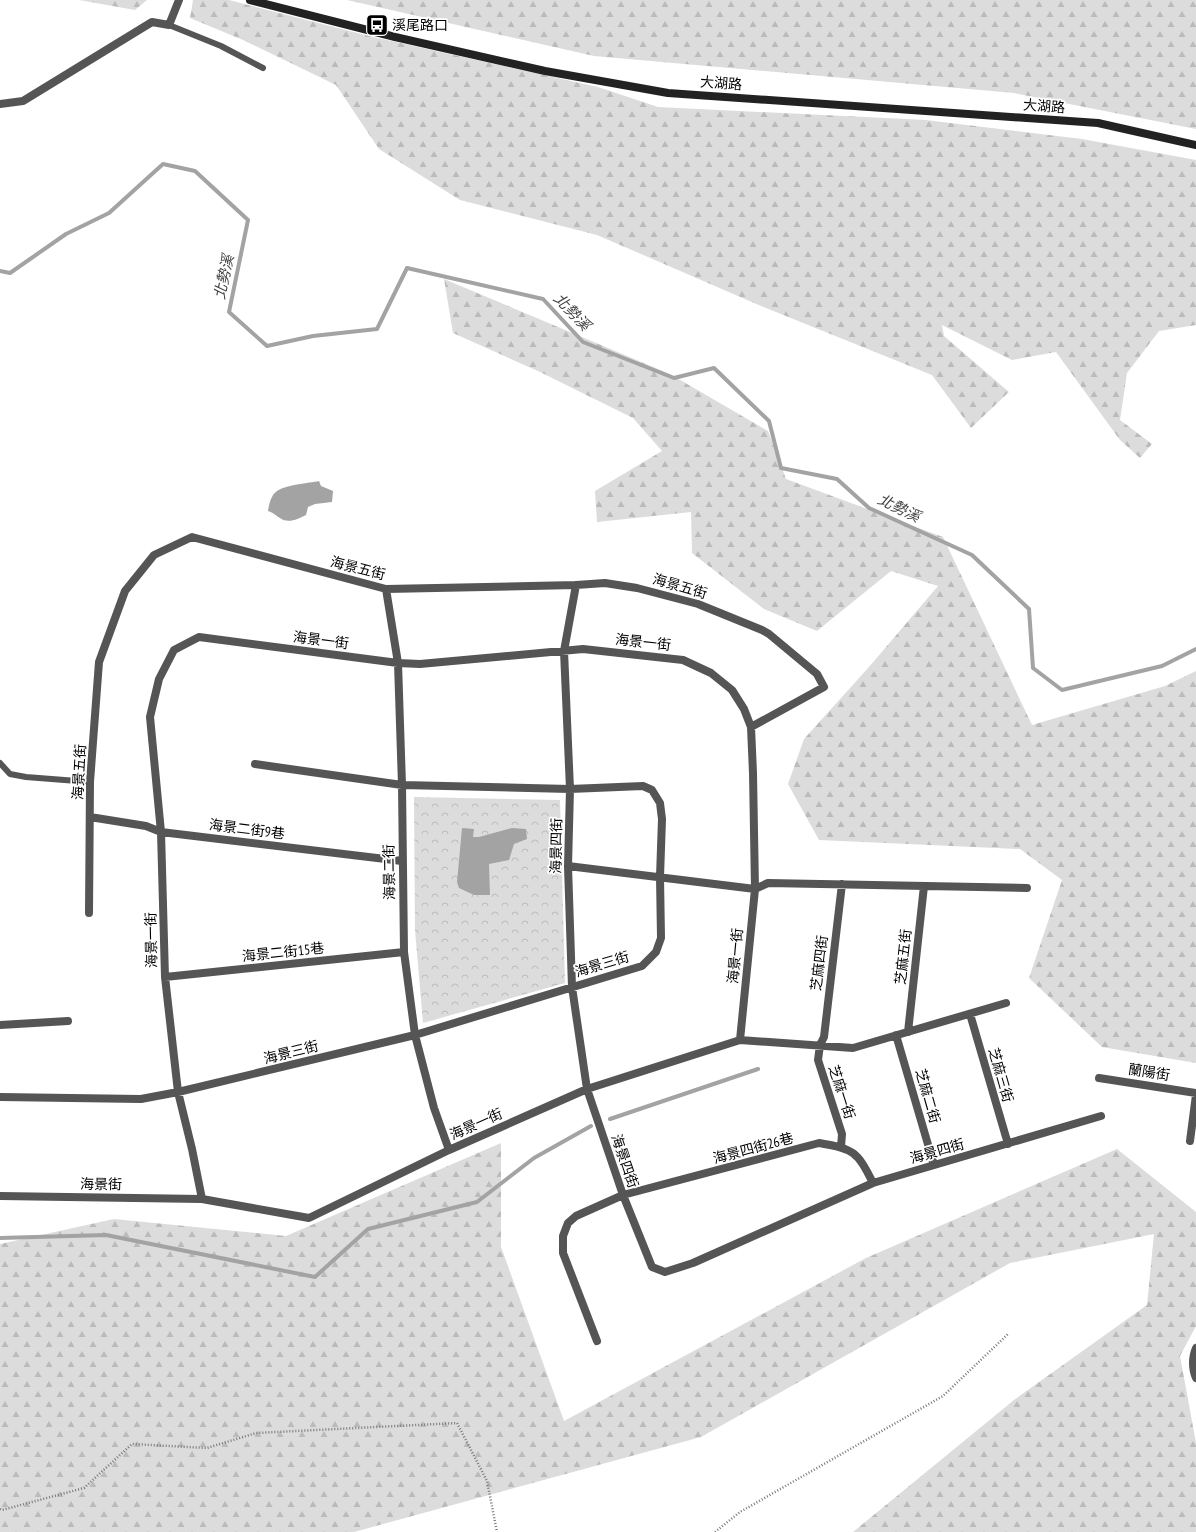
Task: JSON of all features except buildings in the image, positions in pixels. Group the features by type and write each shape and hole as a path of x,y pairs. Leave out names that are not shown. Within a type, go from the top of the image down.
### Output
{"street":[{"path":"0,104 23,101 152,22 169,25 179,0"},
{"name":"大湖路","path":"250,0 403,39 545,71 668,93 1098,123 1196,145"},
{"name":"海景五街","path":"89,913 90,782 99,662 125,591 154,555 192,537 386,589 576,585 605,583 637,588 698,604 769,634 816,674 824,688 751,727"},
{"name":"海景四街","path":"576,585 564,651 570,789 568,866 572,987 587,1089 623,1195 652,1267 665,1272 693,1263 873,1183 1101,1116"},
{"name":"海景二街","path":"386,589 398,663 402,785 404,952 415,1035 434,1108 449,1150"},
{"name":"海景一街","path":"199,637 398,663 420,664 583,649 683,660 710,673 732,690 744,709 751,727 753,773 754,888 740,1040 587,1089 449,1150 309,1218 202,1199 178,1092 165,977 161,832 150,717 159,679 174,650 199,637"},
{"name":"海景三街","path":"0,1097 141,1099 178,1092 415,1035 642,966 656,952 661,938 660,876 662,819 660,803 652,790 643,786 570,789 402,785 255,764"},
{"name":"海景二街9巷","path":"90,817 146,826 161,832 402,861"},
{"path":"568,866 754,888 768,882 1027,888"},
{"name":"芝麻四街","path":"820,1045 824,1037 842,884"},
{"name":"芝麻五街","path":"908,1032 924,886"},
{"name":"海景二街15巷","path":"165,977 404,952"},
{"path":"740,1040 852,1048 1006,1003"},
{"name":"芝麻三街","path":"970,1014 1008,1144"},
{"path":"0,1025 68,1020"},
{"name":"芝麻二街","path":"896,1035 934,1165"},
{"name":"芝麻一街","path":"820,1045 818,1060 842,1134 841,1147"},
{"name":"蘭陽街","path":"1099,1078 1196,1094 1190,1142"},
{"name":"海景四街26巷","path":"597,1340 563,1253 563,1236 568,1223 576,1216 623,1195 819,1144 841,1147 855,1154 862,1163 873,1183"},
{"name":"海景街","path":"0,1196 202,1199"},
{"path":"1196,1348 1194,1352 1193,1372 1196,1378"}],"lane":[{"path":"169,25 221,46 263,68"},
{"path":"0,763 10,774 26,777 90,782"}],"path":[{"path":"715,1532 740,1512 943,1396 1008,1334"},
{"path":"0,1509 2,1510 84,1488 132,1444 207,1448 256,1433 457,1423 487,1481 497,1532"}],"green space":[{"path":"79,0 147,0 135,10"},
{"path":"193,0 229,0 369,36 598,87 658,107 926,120 1082,139 1196,160 1196,325 1159,331 1127,373 1120,420 1152,444 1140,458 1120,440 1056,352 1012,360 942,325 944,336 1009,392 971,428 932,375 766,308 597,235 460,200 379,149 336,85 243,40 190,18"},
{"path":"347,0 1196,0 1196,129 1014,93 594,56"},
{"path":"444,279 670,374 768,431 786,479 943,537 1032,725 1165,686 1196,671 1196,1063 1102,1047 1029,978 1062,880 1020,849 819,840 788,784 804,739 869,667 938,586 891,571 817,631 764,609 692,553 691,512 597,522 595,491 662,451 633,418 540,372 453,333"},
{"path":"414,797 560,800 565,983 423,1023 415,930"},
{"path":"501,1143 501,1247 564,1421 866,1258 1117,1149 1196,1212 1196,1326 1180,1356 1196,1443 1196,1532 853,1532 1014,1400 1147,1305 1154,1234 1010,1263 701,1437 354,1532 0,1532 0,1244 114,1219 286,1236"}],"shaded area":[{"path":"319,481 321,486 333,491 332,502 315,504 308,507 306,515 290,521 283,520 268,511 272,497 277,491 291,486"},
{"path":"462,828 474,829 473,837 479,837 512,828 526,829 527,839 514,844 509,860 489,864 490,895 474,895 459,888 457,882"}],"waterway":[{"name":"北勢溪","path":"0,271 10,273 66,234 109,213 163,164 195,171 248,220 229,312 267,346 313,336 377,329 407,268 543,299 583,342 674,378 714,368 769,421 781,468 837,479 869,508 972,555 1029,609 1033,668 1062,690 1162,666 1196,649"},
{"path":"610,1119 758,1069"},
{"path":"0,1238 106,1235 315,1277 368,1229 477,1202 534,1158 591,1126"}],"place":[{"name":"溪尾路口","path":"377,25"}]}
